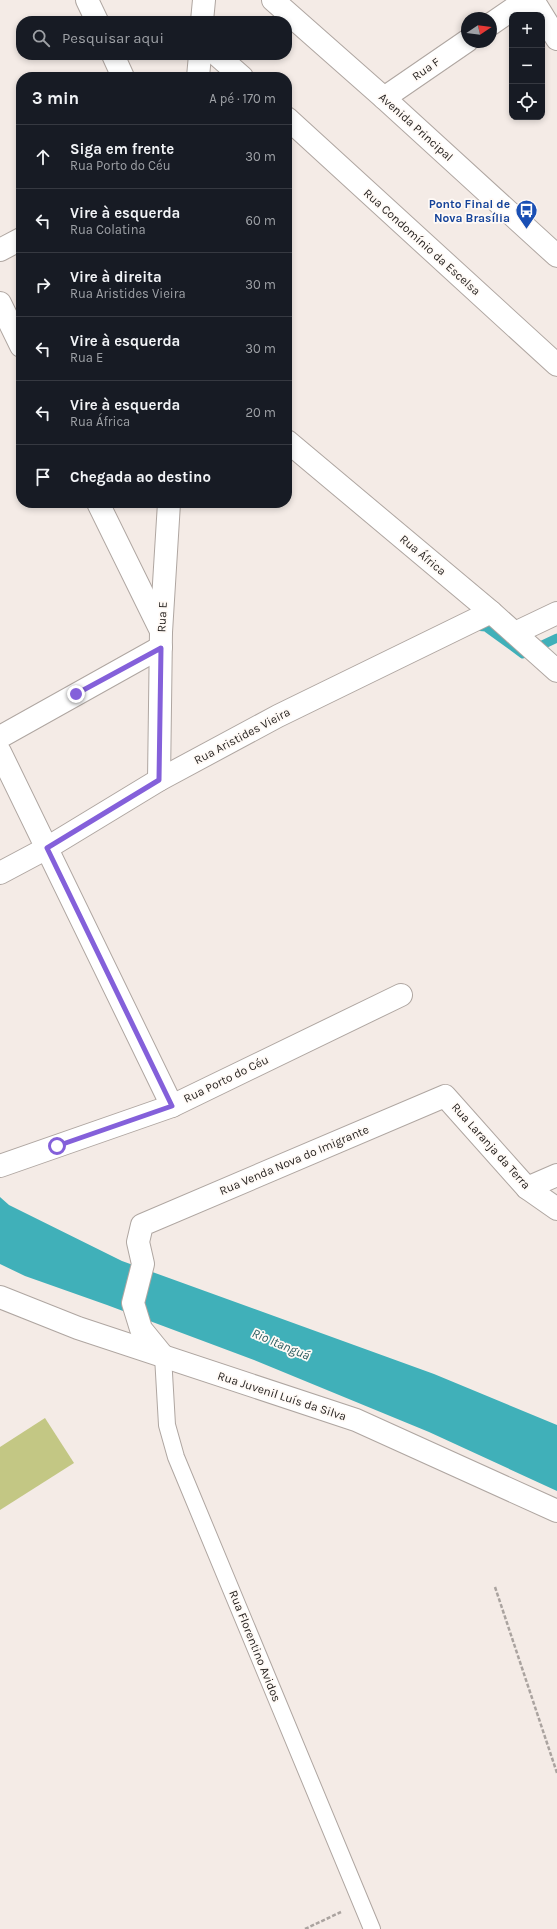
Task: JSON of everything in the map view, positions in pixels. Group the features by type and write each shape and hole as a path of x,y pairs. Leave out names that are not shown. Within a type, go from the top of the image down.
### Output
{"street":[{"path":"87,0 95,16"},
{"path":"202,16 204,0"},
{"name":"Avenida Principal","path":"273,0 291,16"},
{"path":"497,20 526,0"},
{"path":"533,0 557,39"},
{"name":"Avenida Principal","path":"292,17 384,98 557,256"},
{"name":"Rua F","path":"384,98 461,45"},
{"path":"116,60 122,72"},
{"path":"198,72 200,60"},
{"path":"223,60 237,72"},
{"name":"Rua Condomínio da Escelsa","path":"292,123 557,365"},
{"path":"0,250 16,242"},
{"path":"0,304 16,336"},
{"name":"Rua África","path":"292,445 491,612 557,671"},
{"path":"0,737 161,640 100,508"},
{"name":"Rua E","path":"159,780 161,640 169,508"},
{"name":"Rua Aristides Vieira","path":"0,873 47,848 159,780 278,716 491,612"},
{"path":"515,633 557,613"},
{"path":"0,752 172,1106"},
{"name":"Rua Porto do Céu","path":"0,1166 172,1106 400,995"},
{"name":"Rua Laranja da Terra","path":"445,1096 527,1188 557,1209"},
{"name":"Rua Venda Nova do Imigrante","path":"163,1356 141,1329 133,1303 144,1264 138,1242 142,1225 445,1096"},
{"path":"527,1188 557,1175"},
{"name":"Rua Juvenil Luís da Silva","path":"0,1297 78,1328 356,1420 557,1511"}],"lane":[{"name":"Rua Florentino Avidos","path":"163,1356 167,1425 176,1457 372,1929"}],"path":[{"path":"495,1587 557,1773"},
{"path":"305,1929 361,1902"}],"green space":[{"path":"45,1418 74,1463 0,1510 0,1447"}],"water":[{"name":"Rio Itanguá","path":"0,1197 9,1205 122,1261 434,1374 557,1425 557,1491 429,1432 254,1360 25,1276 0,1264"}],"waterway":[{"path":"474,626 486,627 523,654 557,638"}],"place":[{"name":"Ponto Final de Nova Brasília","path":"526,230"}],"route":[{"path":"57,1146 172,1106 47,848 159,780 161,648 76,694"}]}
